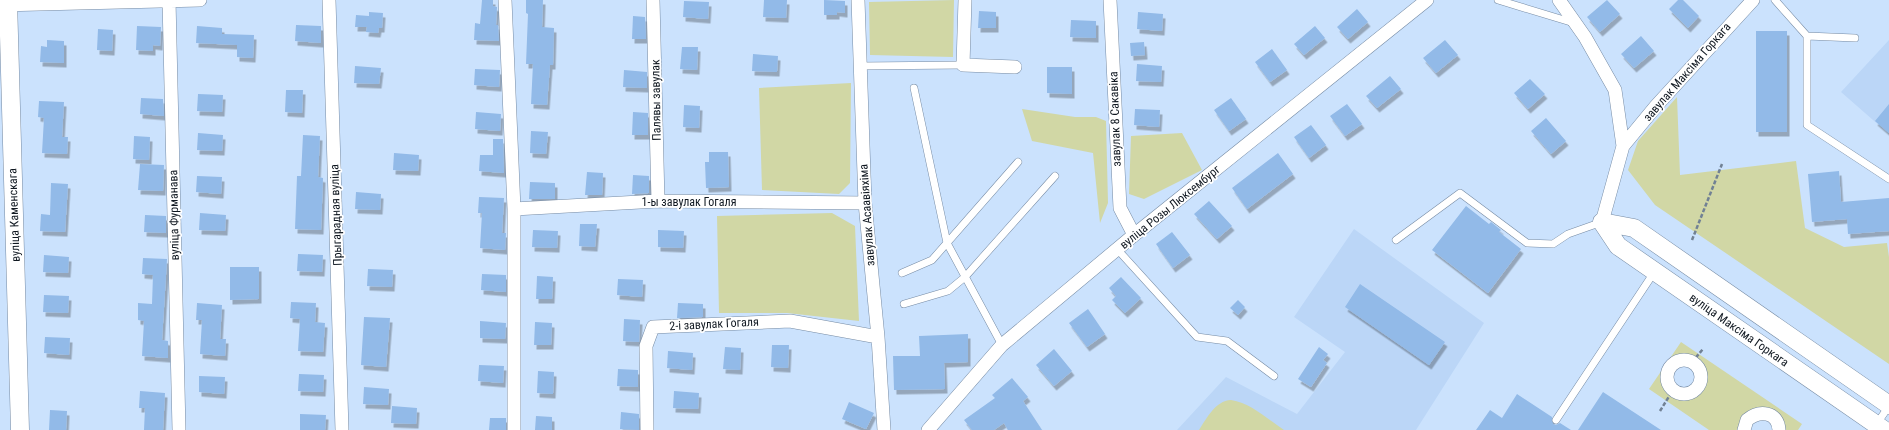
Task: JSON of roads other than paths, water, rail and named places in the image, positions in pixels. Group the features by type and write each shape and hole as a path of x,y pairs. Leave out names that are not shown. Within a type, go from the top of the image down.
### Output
{"main road":[{"name":"вуліца Каменскага","path":"5,3 20,430"},
{"name":"вуліца Максіма Горкага","path":"1602,222 1618,246 1877,428"},
{"name":"вуліца Максіма Горкага","path":"1602,222 1634,228 1889,405"}],"street":[{"name":"вуліца Фурманава","path":"169,0 180,430"},
{"path":"5,3 200,0"},
{"name":"Прыгарадная вуліца","path":"329,0 342,430"},
{"path":"505,0 514,209 514,430"},
{"name":"Палявы завулак","path":"653,0 658,201"},
{"name":"завулак Асаавіяхіма","path":"858,0 865,203 878,337 884,430"},
{"path":"965,0 963,65 1015,67"},
{"name":"завулак 8 Сакавіка","path":"1110,0 1119,200 1120,208 1134,235"},
{"path":"1559,0 1586,37 1616,90 1623,146 1602,222"},
{"name":"завулак Максіма Горкага","path":"1623,146 1656,106 1753,0"},
{"name":"вуліца Розы Люксембург","path":"928,430 1002,345 1134,235 1421,1"},
{"name":"1-ы завулак Гогаля","path":"514,209 658,201 865,203"},
{"name":"2-і завулак Гогаля","path":"647,430 646,346 653,327 790,321 878,337"},
{"path":"1681,360 1692,362 1699,368 1701,375 1698,388 1686,394 1679,394 1668,385 1666,379 1669,366 1681,360"},
{"path":"1744,430 1747,420 1759,413 1766,413 1777,421 1779,430"}],"lane":[{"path":"1498,0 1575,23"},
{"path":"1775,0 1807,36 1807,125 1889,179"},
{"path":"1807,36 1855,38"},
{"path":"860,66 963,65"},
{"path":"914,88 947,243 1002,345"},
{"path":"902,273 932,260 1018,162"},
{"path":"904,304 948,291 965,277 1055,176"},
{"path":"1396,240 1460,193 1527,243 1553,244 1568,234 1602,222"},
{"path":"1117,249 1197,336 1227,341 1274,376"},
{"path":"1556,420 1655,271"},
{"path":"1877,428 1889,405"}]}
